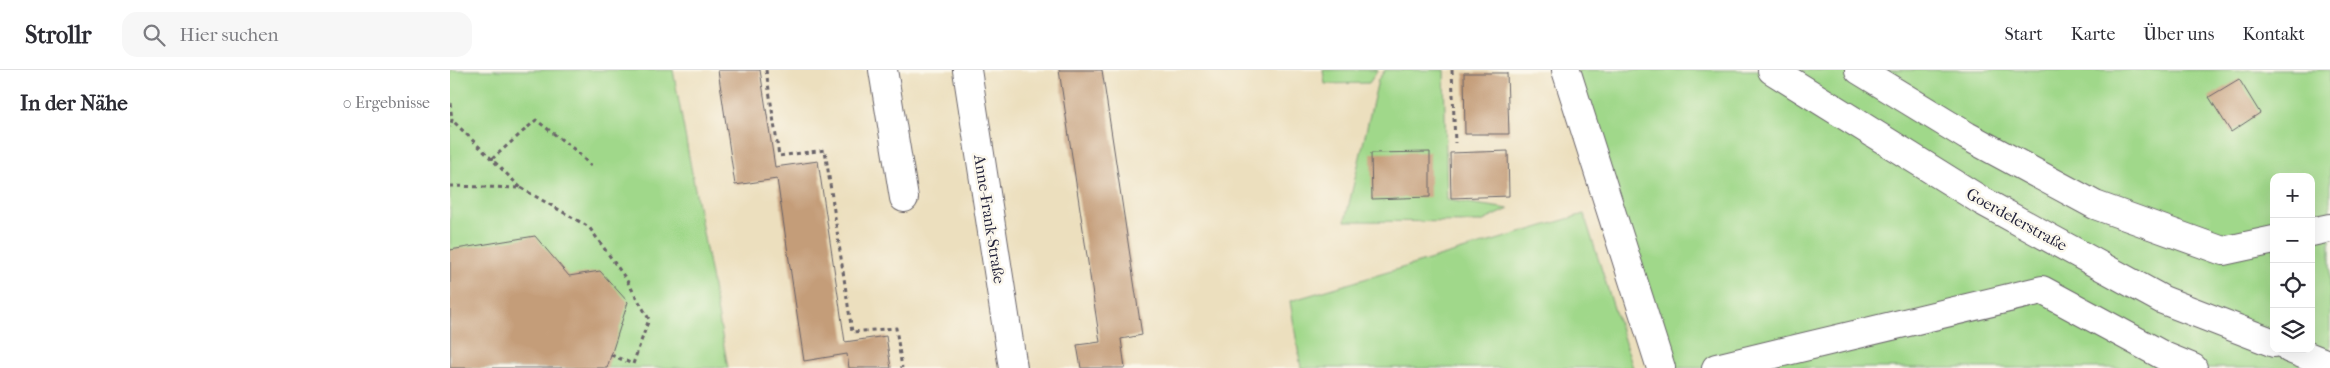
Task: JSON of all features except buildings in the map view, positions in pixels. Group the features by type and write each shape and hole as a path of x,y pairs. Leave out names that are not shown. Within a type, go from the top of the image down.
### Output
{"street":[{"path":"883,70 904,198"},
{"name":"Anne-Frank-Straße","path":"967,70 1013,368"},
{"path":"1566,70 1661,368"},
{"name":"Goerdelerstraße","path":"1772,70 1982,201 2163,300 2270,341"},
{"path":"1859,70 1967,136 2095,205 2223,251 2270,241"},
{"path":"2315,231 2330,228"},
{"path":"1716,368 2042,290 2168,362 2193,368"},
{"path":"2300,353 2330,365"}],"path":[{"path":"766,70 779,156 825,150 852,332 896,328 902,368"},
{"path":"1452,70 1455,143"},
{"path":"450,103 452,120 450,127"},
{"path":"452,120 521,188 589,227 626,279 649,319 631,368"},
{"path":"492,159 536,120 575,150 591,166"},
{"path":"450,186 521,188"},
{"path":"611,355 633,364"}],"green space":[{"path":"450,70 673,70 728,368 450,368"},
{"path":"1323,70 1378,70 1369,83 1325,84"},
{"path":"1385,70 1444,70 1447,200 1509,209 1481,222 1345,221 1378,80"},
{"path":"1577,70 2330,70 2330,368 1665,368"},
{"path":"1584,214 1633,368 1301,368 1290,301"}]}
